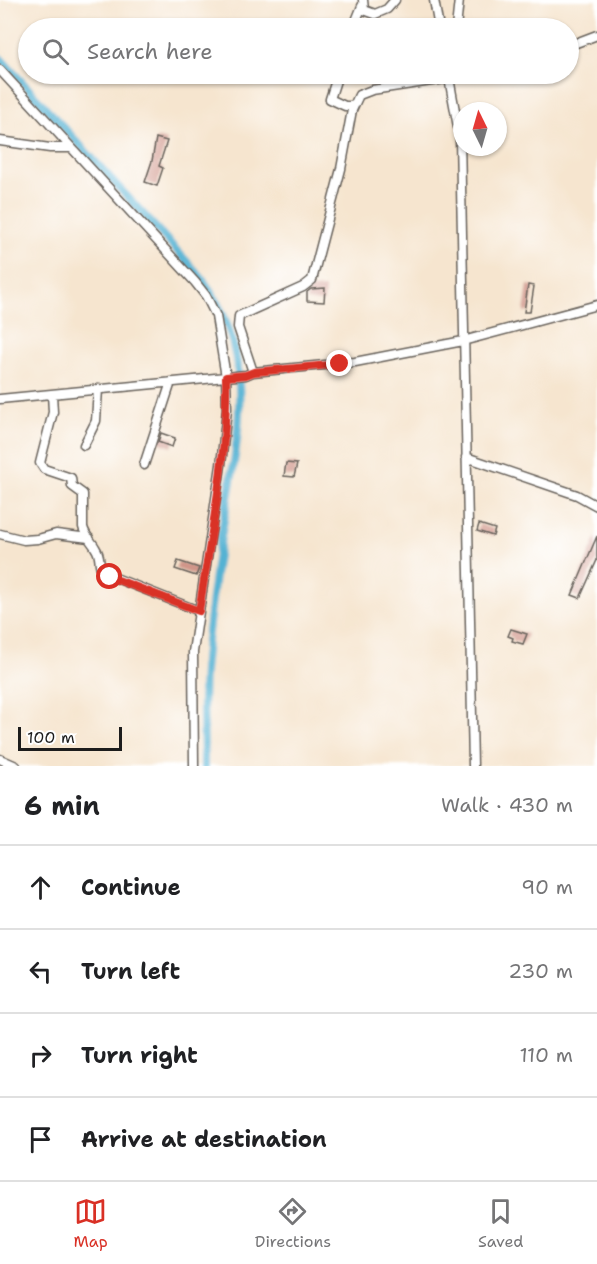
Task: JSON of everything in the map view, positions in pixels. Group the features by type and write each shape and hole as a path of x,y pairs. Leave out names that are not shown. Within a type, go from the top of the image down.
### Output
{"street":[{"path":"362,3 367,12 375,14 387,9 395,0"},
{"path":"434,0 437,18"},
{"path":"457,18 459,0"},
{"path":"357,18 362,3"},
{"path":"579,42 597,35"},
{"path":"0,70 195,282 206,296 216,316 230,377 221,465 194,652 194,766"},
{"path":"335,84 330,99 350,106"},
{"path":"250,374 238,327 239,316 303,287 312,280 341,169 350,106 365,92 410,84"},
{"path":"450,84 460,138 472,766"},
{"path":"0,141 50,148 70,148"},
{"path":"0,399 348,363 463,340 597,305"},
{"path":"144,465 171,382"},
{"path":"84,446 96,421 98,389"},
{"path":"52,394 53,412 40,464 44,469 71,478 72,486 83,494 83,527 98,553 103,573 199,611"},
{"path":"466,458 577,495 597,506"},
{"path":"0,534 24,540 56,534 89,538"},
{"path":"0,759 16,766"}],"building":[{"path":"156,138 167,141 159,166 163,168 157,186 145,182"},
{"path":"528,285 534,286 530,312 524,312"},
{"path":"325,288 324,302 307,301 307,292 311,289"},
{"path":"161,433 175,438 172,447 158,442"},
{"path":"286,463 297,464 294,477 284,476"},
{"path":"479,524 495,529 493,536 477,531"},
{"path":"597,536 597,560 580,598 572,595"},
{"path":"178,561 199,568 196,576 175,569"},
{"path":"511,629 527,634 523,644 512,641 513,638 508,636"}],"waterway":[{"path":"0,58 18,78"},
{"path":"24,84 200,276 221,311 234,346 239,383 239,421 215,575 205,658 204,766"}],"route":[{"path":"110,577 199,611 221,465 227,409 226,377 340,364"}]}
